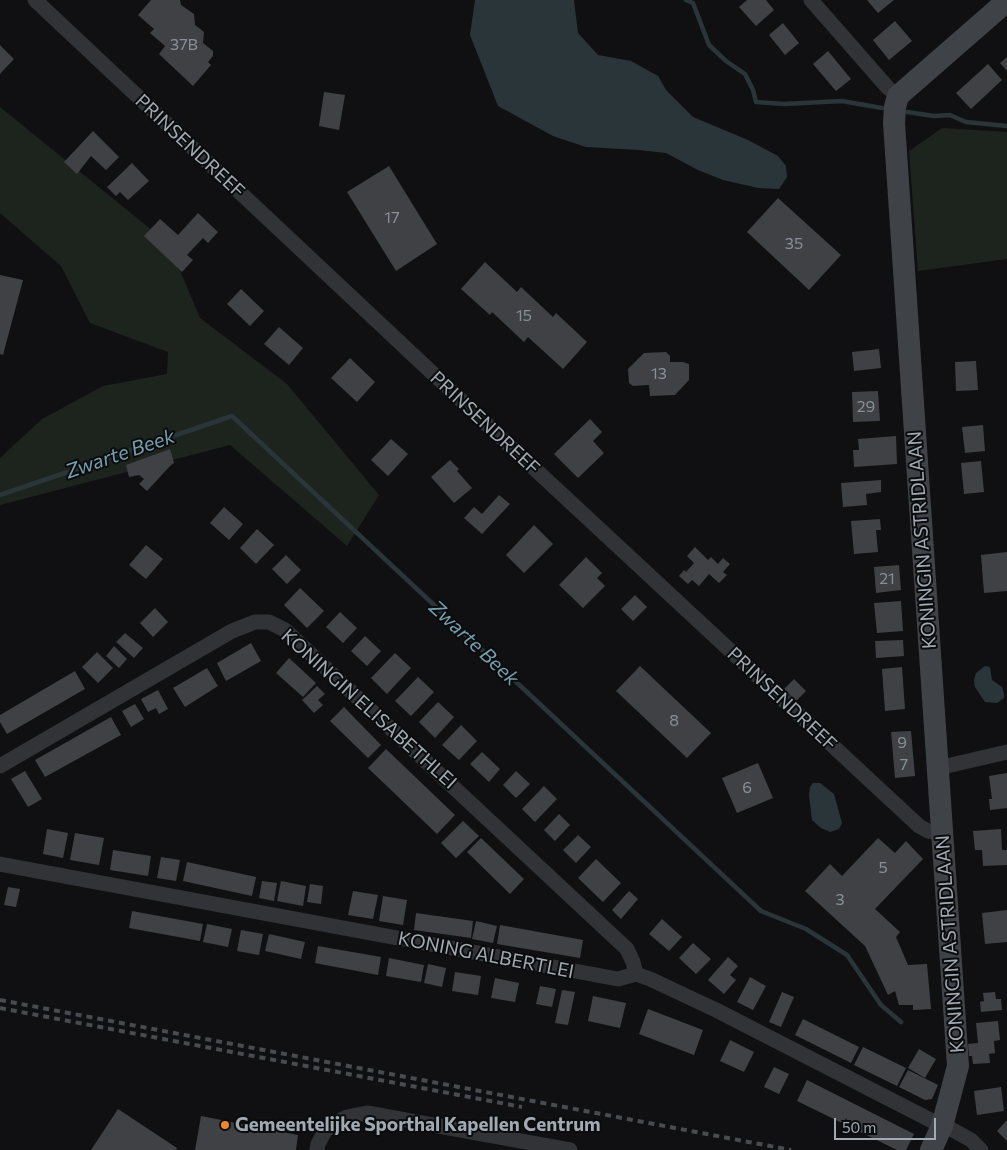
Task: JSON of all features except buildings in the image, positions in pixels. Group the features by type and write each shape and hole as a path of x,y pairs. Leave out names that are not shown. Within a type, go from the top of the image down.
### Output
{"street":[{"name":"PRINSENDREEF","path":"36,0 509,445 911,819 928,831 943,833"},
{"path":"810,0 888,88 898,96 1007,1"},
{"name":"KONINGIN ASTRIDLAAN","path":"898,96 894,123 958,1066 942,1126 931,1150"},
{"name":"KONINGIN ELISABETHLEI","path":"0,766 232,631 254,622 269,622 285,630 627,949 636,974"},
{"path":"938,768 1007,752"},
{"name":"KONING ALBERTLEI","path":"0,864 618,979 636,974"},
{"path":"636,974 716,1010 951,1129 971,1140 981,1150"},
{"path":"317,1150 318,1144 326,1131 335,1123 347,1117 367,1113 570,1150"}],"shaded area":[{"path":"475,0 574,0 578,33 598,55 631,61 658,76 666,90 693,117 748,140 778,156 786,166 787,177 779,189 758,188 723,180 698,170 666,153 586,147 553,136 498,106 470,35"},
{"path":"0,107 169,244 200,318 287,384 379,495 347,546 230,445 0,505 0,458 42,419 103,386 167,374 168,352 90,323 61,266 0,213"},
{"path":"942,128 1007,132 1007,259 918,271 909,151"},
{"path":"985,666 990,667 992,680 1002,687 1004,698 997,703 985,702 975,687 976,673"},
{"path":"813,783 820,783 834,794 842,823 839,829 830,832 821,828 812,820 809,795 810,787"}],"waterway":[{"path":"686,0 693,3 709,45 726,61 745,74 753,90 756,102 784,104 842,101 882,108"},
{"path":"907,112 934,116 950,115 966,122 1007,126"},
{"name":"Zwarte Beek","path":"0,495 232,416 761,911 806,929 847,955 881,1005 901,1022"}],"railway":[{"path":"0,1000 791,1150"},
{"path":"0,1008 522,1107"}],"place":[{"name":"Gemeentelijke Sporthal Kapellen Centrum","path":"225,1125"}]}
